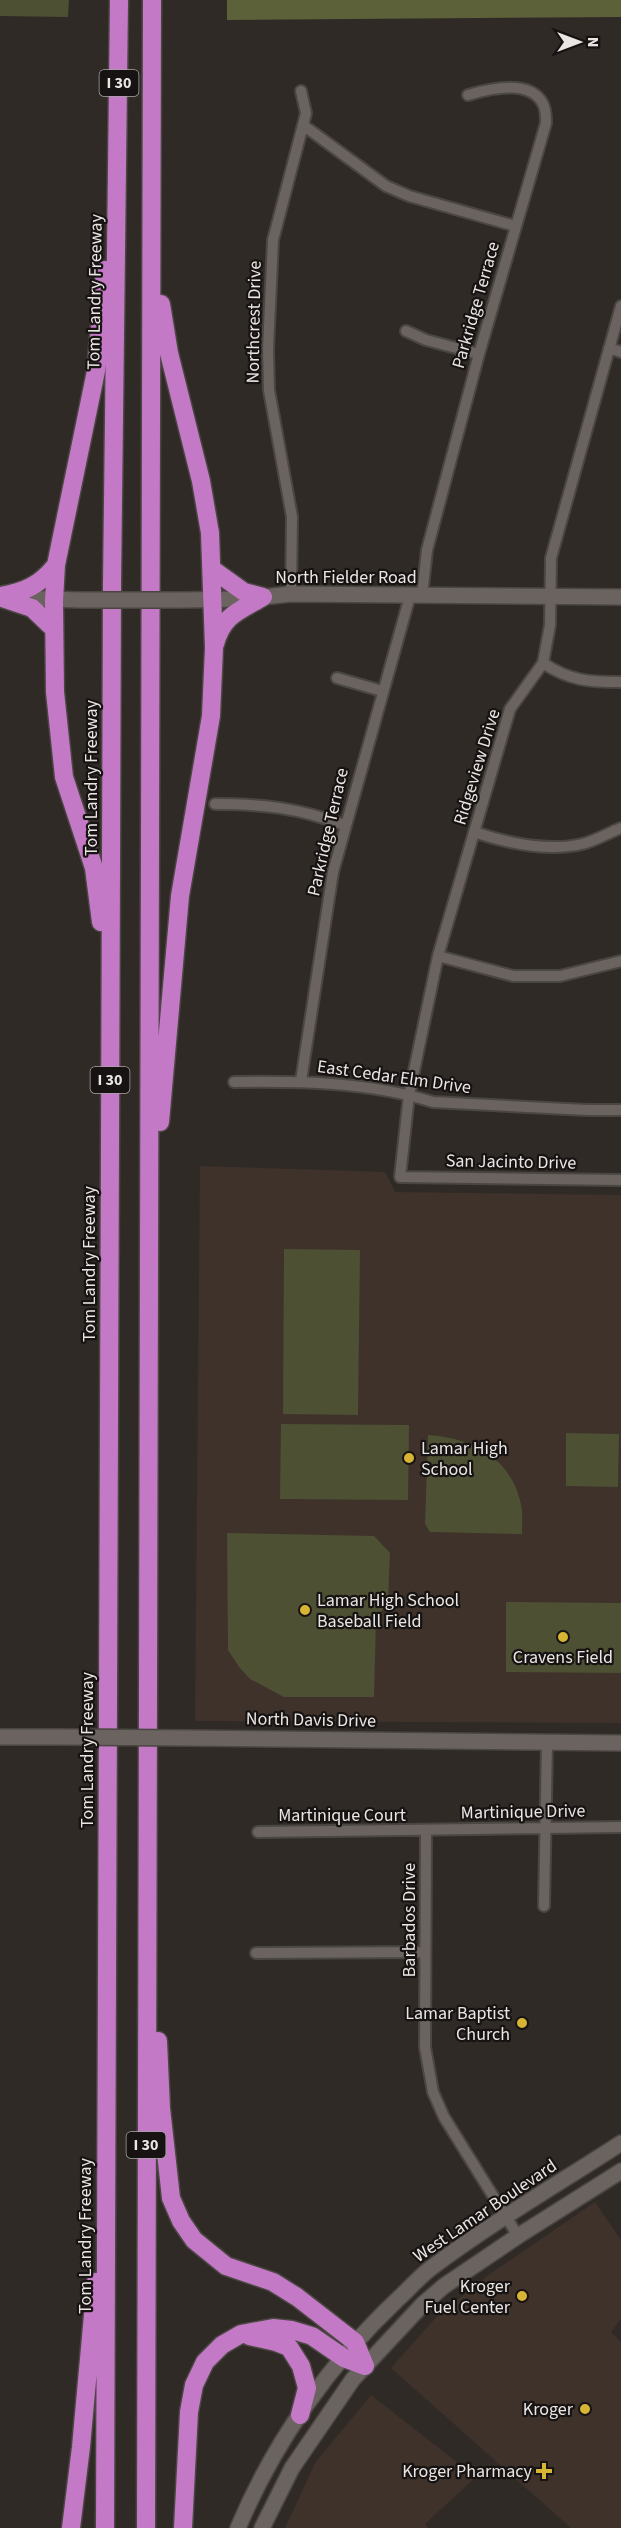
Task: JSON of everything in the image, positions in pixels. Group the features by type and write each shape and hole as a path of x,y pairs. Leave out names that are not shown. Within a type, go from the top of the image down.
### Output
{"highway":[{"name":"I 30","path":"146,2528 146,2076 150,1793 152,0"},
{"name":"Tom Landry Freeway","path":"105,2528 112,585 120,1"},
{"path":"149,1274 180,896 211,716 214,648 210,533 201,481 168,353 161,309 153,98"},
{"path":"110,1094 103,932 94,868 64,777 55,692 54,601 56,565 96,371 118,164"},
{"path":"0,597 35,586 46,578 56,565"},
{"path":"212,569 244,592 263,597"},
{"path":"0,597 32,608 54,629"},
{"path":"214,648 220,627 235,612 263,597"},
{"path":"150,1793 160,2098 171,2198 181,2221 194,2240 226,2266 281,2287 297,2297 355,2342 365,2366"},
{"path":"71,2528 81,2447 106,2170"},
{"path":"183,2528 189,2412 194,2385 205,2362 222,2345 241,2334 273,2328 292,2330 312,2336 344,2358 365,2366"},
{"path":"241,2334 276,2342 289,2348 302,2366 307,2388 300,2415"}],"main road":[{"name":"North Fielder Road","path":"0,597 54,601 213,600 291,594 621,597"},
{"name":"North Davis Drive","path":"0,1737 621,1743"},
{"name":"West Lamar Boulevard","path":"238,2528 255,2488 278,2446 355,2342 430,2269 621,2143"},
{"path":"262,2528 292,2468 352,2379 423,2304 444,2286 518,2236 621,2171"}],"street":[{"name":"Parkridge Terrace","path":"302,1081 333,872 344,825 382,691 416,596 479,354 546,123 545,106 535,95 517,88 490,88 468,95"},
{"name":"Northcrest Drive","path":"291,594 292,517 269,390 268,348 273,240 306,113 301,91"},
{"path":"303,125 386,186 409,196 515,226"},
{"name":"Ridgeview Drive","path":"400,1177 409,1095 438,956 510,709 543,663 550,625 551,558 621,306"},
{"path":"406,332 426,340 479,354"},
{"path":"609,348 621,352"},
{"path":"543,663 559,674 574,679 621,682"},
{"path":"337,678 382,691"},
{"path":"214,804 283,806 318,815 344,825"},
{"path":"474,832 498,840 541,846 582,844 621,828"},
{"path":"438,956 513,976 560,976 621,961"},
{"name":"East Cedar Elm Drive","path":"234,1082 302,1081 409,1095 433,1102 621,1110"},
{"name":"San Jacinto Drive","path":"400,1177 621,1180"},
{"path":"544,1906 547,1743"},
{"name":"Martinique Drive","path":"426,1831 621,1827"},
{"name":"Martinique Court","path":"258,1832 426,1831"},
{"name":"Barbados Drive","path":"426,1831 425,2047 433,2092 444,2117 518,2236"},
{"path":"256,1953 425,1952"}],"shaded area":[{"name":"Lamar High School","path":"200,1166 385,1172 395,1192 621,1195 621,1723 195,1721"},
{"path":"595,2202 621,2240 621,2319 611,2332 621,2342 621,2528 571,2528 391,2368 438,2315 490,2274"},
{"path":"371,2395 476,2477 425,2524 428,2528 285,2528 315,2463"}],"green space":[{"path":"0,0 69,0 68,17 0,16"},
{"path":"227,0 621,0 621,17 227,20"},
{"path":"284,1249 360,1250 358,1415 283,1414"},
{"path":"281,1424 409,1425 408,1500 280,1499"},
{"path":"566,1433 619,1434 618,1487 566,1486"},
{"path":"428,1435 474,1446 488,1453 499,1463 509,1475 516,1489 522,1508 522,1534 430,1532 425,1524"},
{"name":"Lamar High School Baseball Field","path":"227,1533 374,1536 390,1553 388,1602 376,1618 374,1697 284,1697 250,1679 239,1667 228,1650"},
{"name":"Cravens Field","path":"506,1602 621,1603 621,1673 506,1672"}],"place":[{"name":"Lamar High School","path":"409,1458"},
{"name":"Lamar High School Baseball Field","path":"305,1610"},
{"name":"Cravens Field","path":"563,1637"},
{"name":"Lamar Baptist Church","path":"522,2023"},
{"name":"Kroger Fuel Center","path":"522,2296"},
{"name":"Kroger","path":"585,2409"},
{"name":"Kroger Pharmacy","path":"544,2471"}]}
